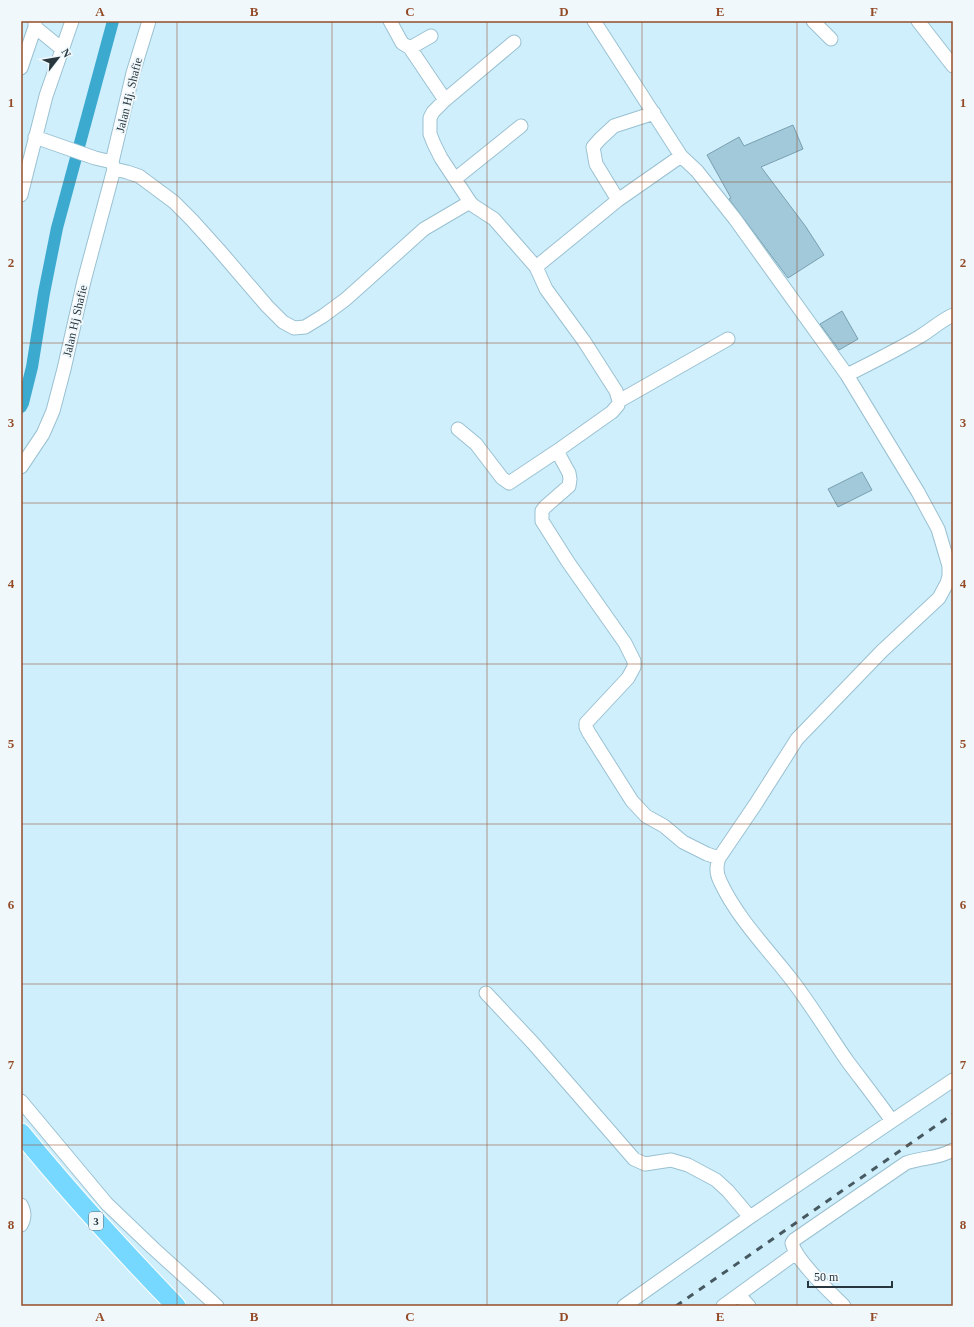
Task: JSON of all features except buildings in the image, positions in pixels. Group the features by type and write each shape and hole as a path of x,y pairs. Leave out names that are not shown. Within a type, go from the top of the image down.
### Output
{"highway":[{"name":"3","path":"21,1133 125,1253 176,1306"}],"street":[{"path":"21,195 41,138 46,96 72,21"},
{"name":"Jalan Hj. Shafie","path":"113,166 133,73 149,21"},
{"path":"390,21 402,43 410,48 445,100"},
{"path":"594,21 681,156 697,171 735,219 847,375 918,492 938,529 949,566 949,576 944,590 939,598 882,651 797,739 717,863 719,880 744,921 811,1006 848,1062 892,1121"},
{"path":"813,21 831,39"},
{"path":"918,21 953,66"},
{"path":"21,68 35,24 62,49"},
{"path":"410,48 431,36"},
{"path":"514,42 445,100 434,112 430,118 430,134 441,158 470,202 494,218 536,267 546,289 584,341 616,391 619,401"},
{"path":"618,200 596,164 593,147 614,126 654,112"},
{"path":"456,179 521,126"},
{"path":"41,138 139,176 174,202 215,245 267,306 283,322 294,328 305,327 346,299 424,229 470,202"},
{"path":"536,267 618,200 681,156"},
{"name":"Jalan Hj Shafie","path":"21,467 43,434 53,411 113,166"},
{"path":"847,375 886,355 920,336 933,326 953,316"},
{"path":"458,429 476,444 502,478 509,483 612,412 618,405 619,401 728,339"},
{"path":"557,451 569,473 569,486 545,507 542,511 542,521 568,562 625,644 634,661 634,667 628,678 586,723 586,727 589,734 639,810 646,816 664,826 684,842 707,854 719,858"},
{"path":"486,993 533,1043 634,1159 645,1164 671,1160 688,1165 716,1180 728,1191 750,1217"},
{"path":"624,1306 750,1217 953,1080"},
{"path":"21,1102 107,1204 216,1306"},
{"path":"844,1306 819,1281 796,1254 792,1243 797,1238 906,1163 936,1157 953,1150"},
{"path":"21,1205 24,1213 24,1218 21,1225"},
{"path":"723,1306 796,1254"},
{"path":"739,1295 749,1306"}],"waterway":[{"path":"21,407 32,367 44,293 57,228 113,21"}],"railway":[{"path":"676,1306 953,1114"}]}
